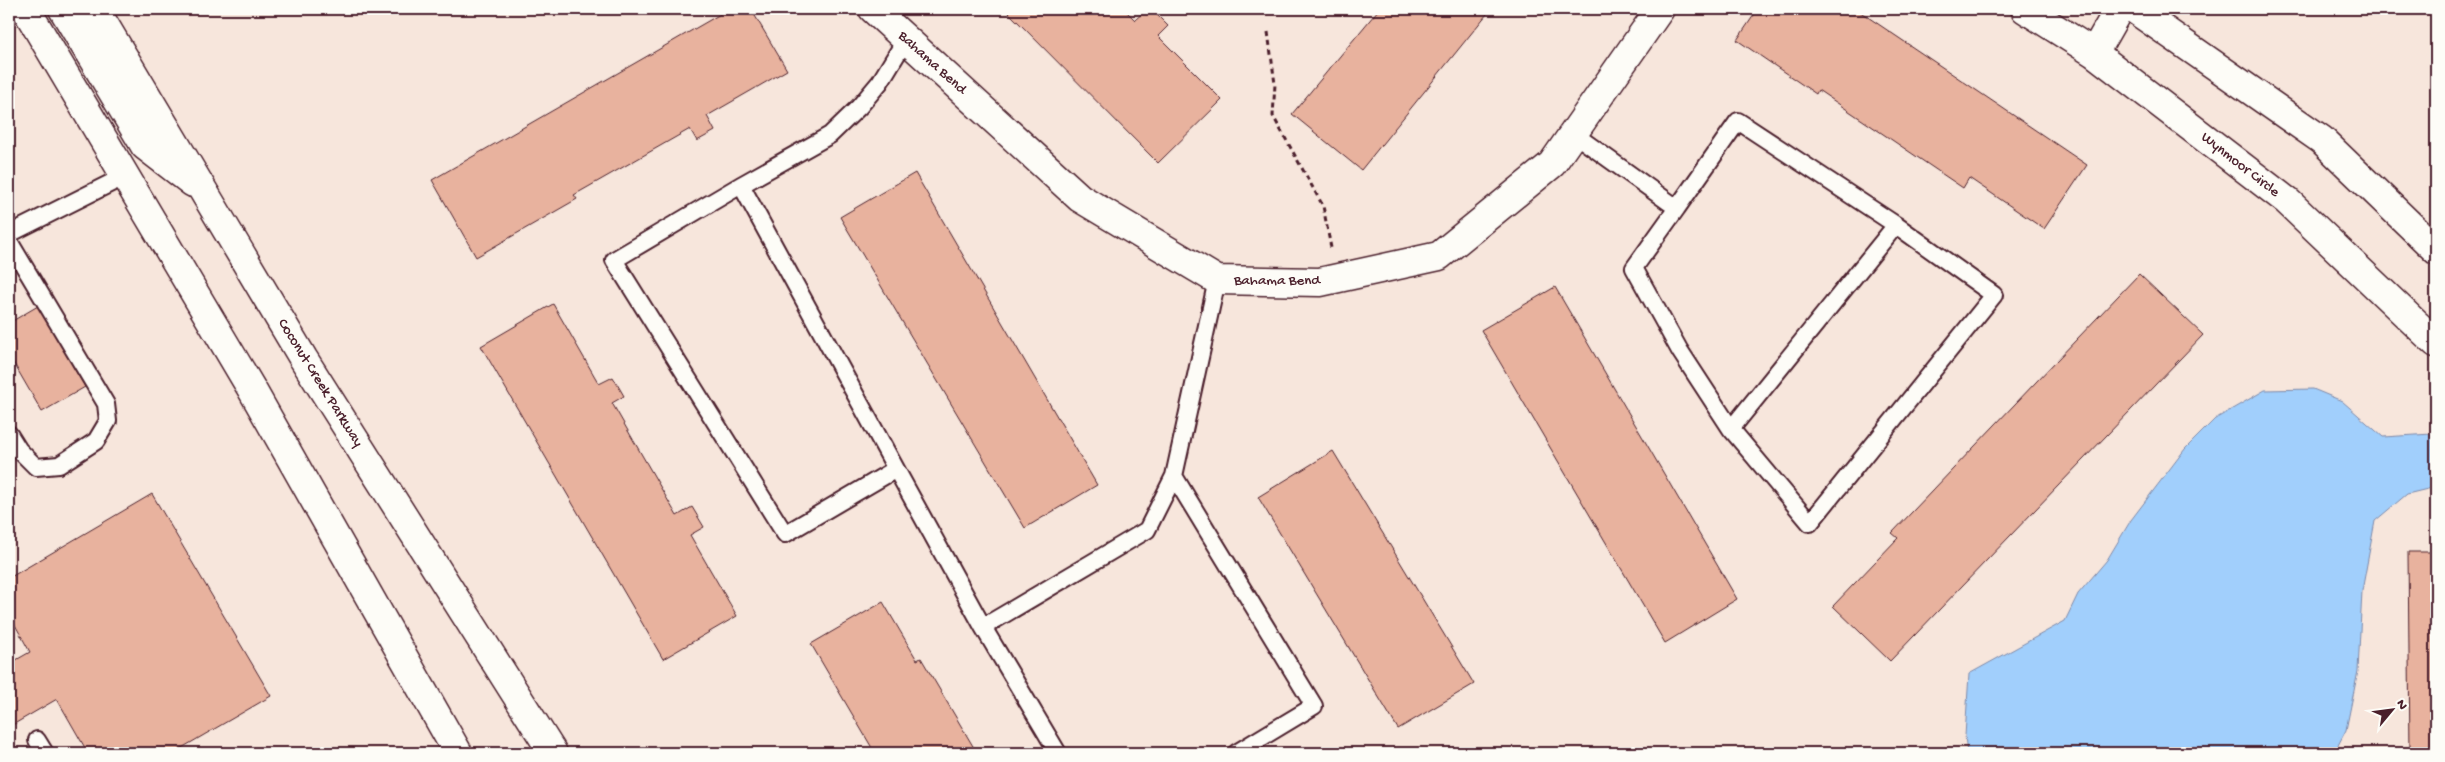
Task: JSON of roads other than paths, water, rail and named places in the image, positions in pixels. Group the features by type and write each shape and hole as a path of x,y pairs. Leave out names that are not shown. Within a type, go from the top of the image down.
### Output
{"main road":[{"path":"26,9 256,397 458,753"},
{"path":"63,9 145,146 204,192"},
{"name":"Coconut Creek Parkway","path":"95,9 303,358 553,753"},
{"name":"Bahama Bend","path":"873,9 1080,198 1217,280 1320,282 1439,256 1552,164 1660,9"},
{"path":"2094,53 2119,9"},
{"path":"2134,9 2322,140 2436,250"},
{"name":"Wynmoor Circle","path":"2041,13 2287,201 2436,343"}],"lane":[{"path":"896,469 785,534 614,260 830,135 860,107 880,82 906,39"},
{"path":"1738,121 1896,225 1994,295 1810,522 1731,429 1680,351 1634,268 1738,121"},
{"path":"1574,134 1677,208"},
{"path":"9,234 125,176"},
{"path":"741,185 983,626 1058,753"},
{"path":"1731,429 1896,225"},
{"path":"9,241 106,404 108,421 96,441 60,465 47,468 36,467 19,450 9,434"},
{"path":"983,626 1147,530 1174,476 1217,280"},
{"path":"1174,476 1314,706 1236,753"}],"water":[{"path":"2313,389 2342,401 2383,437 2432,434 2436,431 2436,487 2407,494 2375,521 2362,591 2358,671 2346,730 2334,753 1967,753 1965,736 1969,674 2065,621 2078,594 2107,560 2131,520 2185,449 2215,419 2265,390"}]}
